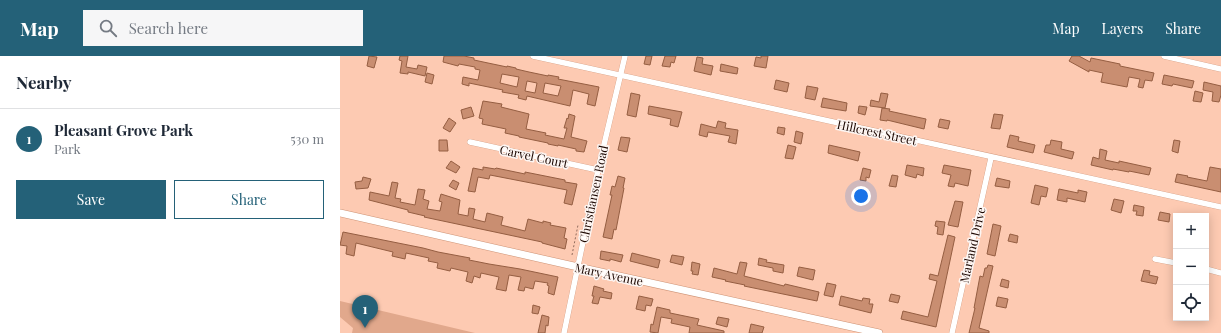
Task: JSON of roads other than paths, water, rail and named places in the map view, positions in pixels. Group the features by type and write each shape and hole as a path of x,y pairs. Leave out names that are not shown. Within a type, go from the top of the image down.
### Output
{"street":[{"name":"Hillcrest Street","path":"533,56 991,158 1221,207"},
{"name":"Christiansen Road","path":"564,333 598,170 625,56"},
{"path":"1164,56 1221,69"},
{"name":"Carvel Court","path":"470,142 598,170"},
{"name":"Marland Drive","path":"952,333 991,158"},
{"name":"Mary Avenue","path":"340,213 878,333"},
{"path":"1155,259 1173,262"},
{"path":"1209,270 1221,273"}],"place":[{"name":"Pleasant Grove Park","path":"365,328"}]}
